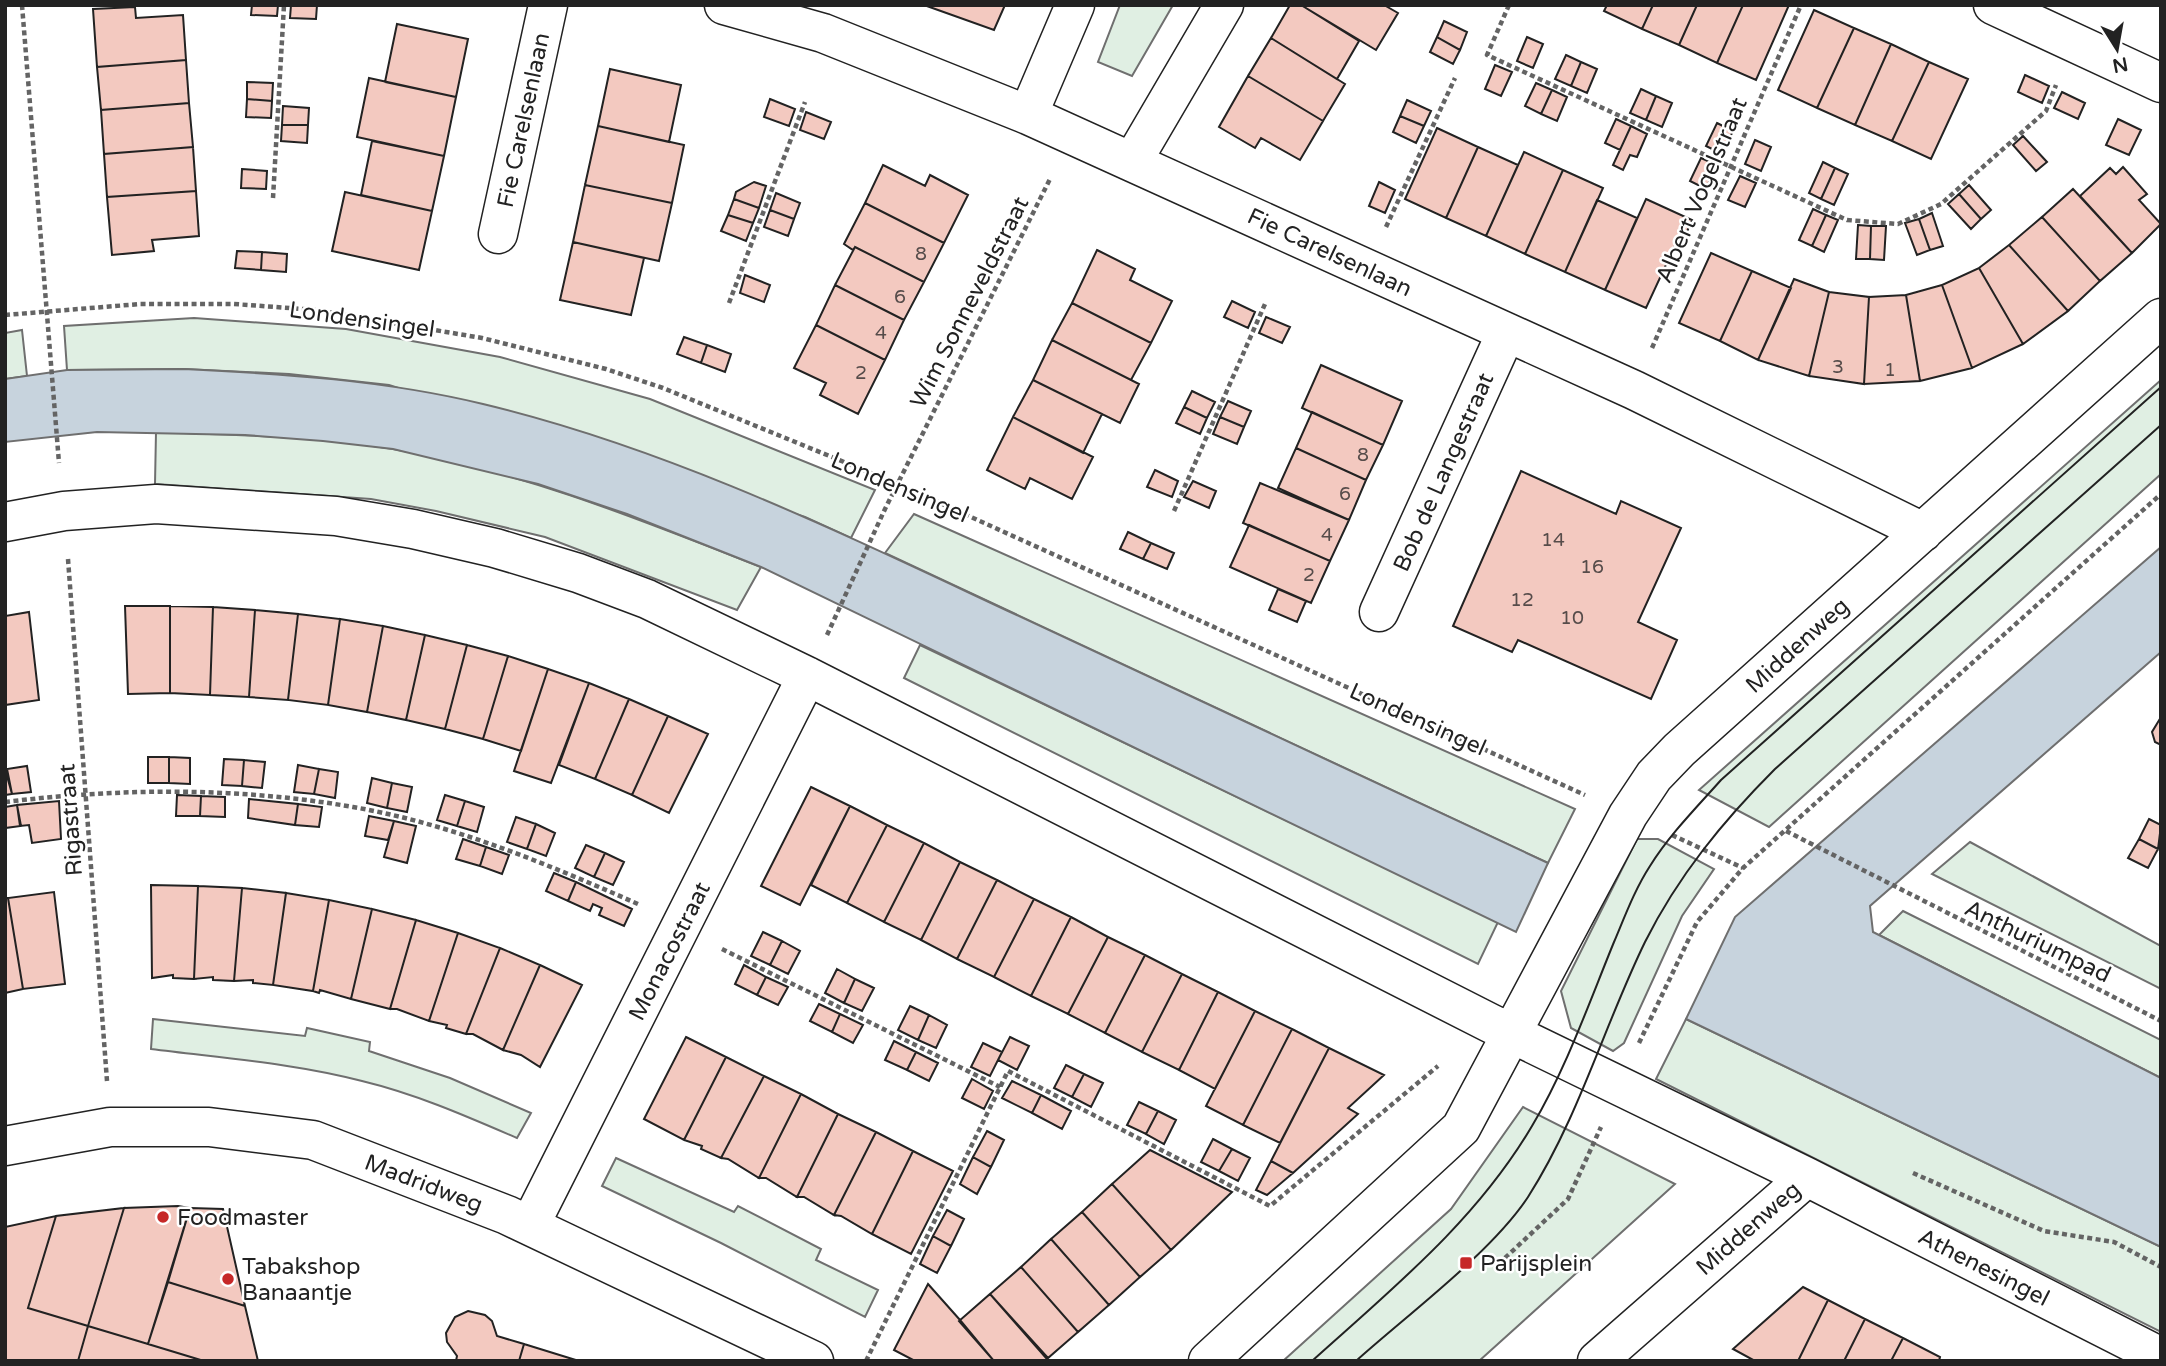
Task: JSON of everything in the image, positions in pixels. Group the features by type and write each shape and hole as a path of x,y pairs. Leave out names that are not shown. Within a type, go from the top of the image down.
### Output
{"street":[{"name":"Fie Carelsenlaan","path":"498,234 548,5"},
{"name":"Fie Carelsenlaan","path":"724,5 822,33 1028,115 1634,390 1923,532"},
{"path":"1028,115 1075,5"},
{"path":"1132,162 1224,5"},
{"path":"1993,5 2161,83"},
{"name":"Middenweg","path":"1208,1361 1461,1128 1500,1028 1654,776 1679,750 2161,318"},
{"name":"Bob de Langestraat","path":"1379,612 1506,333"},
{"path":"5,522 64,511 156,504 236,507 336,516 413,529 578,573 647,599 807,676 1500,1028"},
{"name":"Monacostraat","path":"530,1225 807,676"},
{"name":"Middenweg","path":"1500,1028 1807,1177 1597,1361"},
{"name":"Madridweg","path":"5,1146 110,1127 209,1127 313,1140 530,1225 814,1361"},
{"name":"Athenesingel","path":"1807,1177 2161,1357"}],"path":[{"path":"22,5 60,466"},
{"path":"272,198 284,5"},
{"path":"1509,5 1487,55 1847,220 1898,224 1941,204 1988,166 2046,111 2059,78"},
{"name":"Albert Vogelstraat","path":"1634,390 1801,5"},
{"path":"1367,269 1455,78"},
{"path":"729,303 805,102"},
{"name":"Wim Sonneveldstraat","path":"828,633 885,509 1072,136"},
{"path":"1174,511 1265,303"},
{"name":"Londensingel","path":"5,315 139,304 234,304 316,310 482,338 546,352 663,388 898,484 1743,868"},
{"path":"1505,1258 1568,1199 1696,922 1743,868 2161,495"},
{"name":"Rigastraat","path":"64,511 110,1127"},
{"path":"5,802 85,792 245,793 355,807 455,833 554,867 644,907"},
{"name":"Anthuriumpad","path":"1786,831 1899,891 2161,1021"},
{"path":"681,928 1000,1087"},
{"path":"866,1361 1008,1072 1270,1206 1500,1028"},
{"path":"1910,1172 2044,1231 2114,1242 2161,1267"}],"green space":[{"path":"1120,5 1173,5 1132,76 1098,62"},
{"path":"194,318 346,329 500,357 650,399 875,490 851,538 805,517 389,385 289,374 184,369 67,370 64,326"},
{"path":"22,330 27,376 5,379 5,333"},
{"path":"2161,380 2161,474 1769,827 1699,790"},
{"path":"156,432 334,441 441,458 580,499 761,567 737,610 545,537 436,511 371,499 155,484"},
{"path":"914,514 1575,809 1548,863 885,553"},
{"path":"920,645 1498,922 1478,964 904,678"},
{"path":"1637,839 1658,839 1714,869 1682,916 1624,1043 1613,1051 1571,1028 1561,991"},
{"path":"1970,842 2161,946 2161,989 1932,874"},
{"path":"1903,911 2161,1040 2161,1078 1879,935"},
{"path":"153,1019 305,1036 307,1028 370,1042 369,1051 450,1078 531,1113 517,1138 421,1099 362,1081 283,1065 151,1049"},
{"path":"1686,1019 2161,1247 2161,1332 1656,1079"},
{"path":"1523,1107 1675,1184 1479,1361 1283,1361 1451,1209"},
{"path":"616,1158 734,1212 738,1206 821,1249 816,1260 878,1290 865,1317 602,1186"}],"shaded area":[{"path":"184,369 296,376 409,389 483,404 619,444 685,468 815,522 1548,863 1516,932 761,567 627,514 538,484 393,449 323,441 245,435 97,432 5,442 5,379 67,370"},
{"path":"2161,547 2161,652 1870,906 1873,932 2161,1078 2161,1247 1686,1019 1735,917"}],"building":[{"path":"252,5 278,5 277,16 251,15"},
{"path":"291,5 317,5 316,19 290,18"},
{"path":"924,5 1005,5 994,30"},
{"path":"1290,5 1301,5 1359,41 1337,79 1271,38"},
{"path":"1301,5 1384,5 1398,13 1376,50"},
{"path":"1607,5 1653,5 1642,29 1604,11"},
{"path":"1653,5 1697,5 1679,45 1642,29"},
{"path":"1697,5 1743,5 1717,63 1679,45"},
{"path":"1743,5 1789,5 1756,80 1717,63"},
{"path":"135,7 136,18 183,15 186,60 97,67 93,9"},
{"path":"1814,10 1854,28 1817,108 1778,90"},
{"path":"1444,21 1467,32 1460,50 1437,37"},
{"path":"397,24 468,39 456,97 385,82"},
{"path":"1854,28 1891,44 1855,125 1817,108"},
{"path":"1437,37 1460,50 1453,64 1430,52"},
{"path":"1527,37 1543,44 1533,68 1517,61"},
{"path":"1271,38 1345,84 1323,121 1248,76"},
{"path":"1891,44 1929,62 1892,141 1855,125"},
{"path":"1566,55 1581,62 1571,86 1555,79"},
{"path":"186,60 189,103 101,110 97,67"},
{"path":"1581,62 1597,69 1587,93 1571,86"},
{"path":"1929,62 1968,79 1931,159 1892,141"},
{"path":"1495,65 1512,72 1501,96 1485,89"},
{"path":"610,69 681,85 669,142 598,126"},
{"path":"2025,75 2049,86 2042,103 2018,92"},
{"path":"1248,76 1323,121 1300,160 1261,138 1255,148 1219,127"},
{"path":"369,78 456,97 444,156 357,137"},
{"path":"247,82 273,83 272,101 247,99"},
{"path":"1536,83 1552,90 1541,114 1525,106"},
{"path":"1641,89 1656,96 1646,120 1630,113"},
{"path":"1552,90 1567,97 1557,121 1541,114"},
{"path":"2062,92 2085,103 2078,119 2054,108"},
{"path":"1656,96 1672,103 1662,127 1646,120"},
{"path":"247,99 272,101 271,118 246,117"},
{"path":"770,99 795,109 789,126 764,117"},
{"path":"1407,100 1431,111 1424,126 1400,116"},
{"path":"189,103 193,147 104,154 101,110"},
{"path":"283,106 309,108 308,125 282,125"},
{"path":"806,112 831,122 824,139 800,130"},
{"path":"1400,116 1424,126 1416,143 1393,132"},
{"path":"1616,119 1631,126 1620,150 1605,143"},
{"path":"2118,119 2141,130 2129,155 2106,145"},
{"path":"1717,123 1733,131 1722,154 1706,146"},
{"path":"282,125 308,125 307,143 281,141"},
{"path":"598,126 684,145 672,203 585,185"},
{"path":"1631,126 1647,134 1637,157 1630,155 1623,170 1613,165"},
{"path":"1437,128 1478,147 1446,218 1405,199"},
{"path":"2023,136 2047,162 2036,171 2013,145"},
{"path":"1755,140 1771,147 1761,171 1745,164"},
{"path":"372,141 444,156 432,211 361,195"},
{"path":"193,147 196,191 107,197 104,154"},
{"path":"1478,147 1518,165 1486,236 1446,218"},
{"path":"1524,152 1563,170 1525,254 1486,236"},
{"path":"1701,158 1717,165 1706,189 1690,181"},
{"path":"1823,162 1835,168 1821,199 1809,193"},
{"path":"883,165 925,186 930,175 968,195 944,243 865,203"},
{"path":"2123,167 2147,194 2139,200 2161,224 2132,253 2080,196 2110,168 2116,174"},
{"path":"1835,168 1848,174 1834,205 1821,199"},
{"path":"242,169 267,171 266,189 241,188"},
{"path":"1563,170 1603,188 1565,272 1525,254"},
{"path":"1740,176 1756,183 1745,207 1728,200"},
{"path":"754,182 766,186 759,208 734,199 736,192"},
{"path":"1379,182 1395,190 1385,213 1369,206"},
{"path":"585,185 672,203 659,261 573,242"},
{"path":"1969,185 1991,210 1981,219 1959,194"},
{"path":"2073,189 2132,253 2100,281 2042,217"},
{"path":"196,191 199,236 152,240 154,251 112,255 107,197"},
{"path":"345,192 432,211 419,270 332,251"},
{"path":"776,193 800,203 794,219 770,210"},
{"path":"1959,194 1981,219 1971,229 1948,204"},
{"path":"734,199 759,208 753,223 728,215"},
{"path":"1646,199 1692,220 1683,241 1678,239 1646,308 1605,290"},
{"path":"1597,200 1637,218 1605,290 1565,272"},
{"path":"865,203 944,243 924,282 844,244"},
{"path":"1813,209 1826,215 1812,246 1799,240"},
{"path":"770,210 794,219 788,236 764,227"},
{"path":"1932,213 1943,246 1930,250 1919,219"},
{"path":"728,215 753,223 746,241 721,231"},
{"path":"1826,215 1838,220 1824,252 1812,246"},
{"path":"2042,217 2100,281 2068,311 2009,245"},
{"path":"1919,219 1930,250 1917,255 1905,223"},
{"path":"1858,225 1871,226 1870,259 1856,259"},
{"path":"1871,226 1886,226 1884,260 1870,259"},
{"path":"573,242 644,258 631,315 560,300"},
{"path":"2009,245 2068,311 2023,344 1979,268"},
{"path":"855,247 924,282 904,320 835,285"},
{"path":"1097,250 1135,269 1130,280 1172,301 1151,343 1072,303"},
{"path":"237,251 262,252 261,270 235,268"},
{"path":"262,252 287,254 286,272 261,270"},
{"path":"1711,253 1752,271 1720,341 1679,323"},
{"path":"1979,268 2023,344 1972,368 1942,285"},
{"path":"1752,271 1791,288 1758,360 1720,341"},
{"path":"745,275 770,285 764,302 740,293"},
{"path":"1794,279 1829,292 1809,376 1758,360"},
{"path":"835,285 904,320 885,360 816,325"},
{"path":"1942,285 1972,368 1920,381 1906,295"},
{"path":"1829,292 1869,297 1864,384 1809,376"},
{"path":"1906,295 1920,381 1864,384 1869,297"},
{"path":"1232,301 1255,312 1248,328 1224,317"},
{"path":"1072,303 1151,343 1131,380 1052,340"},
{"path":"1266,317 1290,327 1282,343 1259,333"},
{"path":"816,325 885,360 858,414 820,395 826,383 794,368"},
{"path":"684,337 707,345 701,363 677,354"},
{"path":"1052,340 1139,384 1120,423 1033,380"},
{"path":"707,345 731,354 725,372 701,363"},
{"path":"1321,365 1402,401 1383,445 1302,408"},
{"path":"1033,380 1102,414 1083,453 1013,417"},
{"path":"1192,391 1215,402 1207,418 1184,407"},
{"path":"1228,401 1251,411 1244,427 1220,417"},
{"path":"1184,407 1207,418 1200,434 1176,423"},
{"path":"1312,412 1383,445 1366,480 1296,448"},
{"path":"1013,417 1093,457 1072,499 1030,478 1025,489 987,470"},
{"path":"1220,417 1244,427 1237,444 1213,434"},
{"path":"1296,448 1366,480 1349,520 1278,488"},
{"path":"1155,470 1178,481 1172,497 1147,487"},
{"path":"1521,471 1616,514 1621,501 1681,528 1638,622 1677,640 1651,699 1518,640 1512,652 1453,626"},
{"path":"1193,481 1216,491 1209,508 1184,497"},
{"path":"1260,483 1349,520 1330,561 1243,523"},
{"path":"1249,525 1330,561 1311,603 1230,567"},
{"path":"1128,532 1151,543 1143,559 1120,549"},
{"path":"1151,543 1174,553 1167,569 1143,559"},
{"path":"1278,589 1306,601 1297,622 1269,610"},
{"path":"125,606 170,606 170,693 128,694"},
{"path":"170,606 213,607 210,695 170,693"},
{"path":"213,607 255,610 249,697 210,695"},
{"path":"255,610 298,614 288,700 249,697"},
{"path":"29,612 39,700 5,705 5,616"},
{"path":"298,614 340,619 328,705 288,700"},
{"path":"340,619 383,626 367,712 328,705"},
{"path":"383,626 425,635 406,720 367,712"},
{"path":"425,635 467,645 445,729 406,720"},
{"path":"467,645 508,656 483,739 445,729"},
{"path":"508,656 548,669 521,751 483,739"},
{"path":"548,669 589,683 551,783 514,771"},
{"path":"589,683 629,699 595,779 559,765"},
{"path":"629,699 668,716 632,795 595,779"},
{"path":"668,716 708,734 669,813 632,795"},
{"path":"2161,717 2161,745 2155,742 2152,732"},
{"path":"148,757 169,757 169,783 148,783"},
{"path":"169,757 190,758 190,784 169,783"},
{"path":"224,759 244,760 242,786 222,785"},
{"path":"244,760 265,762 262,788 242,786"},
{"path":"298,765 319,769 314,794 294,792"},
{"path":"27,766 31,792 12,794 7,769"},
{"path":"5,769 12,794 5,795"},
{"path":"319,769 338,772 335,798 314,794"},
{"path":"372,778 392,783 387,808 367,803"},
{"path":"392,783 412,787 407,812 387,808"},
{"path":"811,787 850,806 800,905 761,886"},
{"path":"177,795 201,796 200,816 176,816"},
{"path":"445,795 465,801 457,826 437,820"},
{"path":"201,796 225,797 225,817 200,816"},
{"path":"249,799 298,804 295,825 248,818"},
{"path":"59,801 61,839 32,843 29,825 20,826 17,805"},
{"path":"465,801 484,807 477,832 457,826"},
{"path":"298,804 322,807 319,827 295,825"},
{"path":"17,805 21,826 5,828 5,807"},
{"path":"850,806 887,825 847,903 811,885"},
{"path":"369,816 394,821 388,840 365,836"},
{"path":"516,817 536,824 527,849 507,842"},
{"path":"2149,819 2161,825 2158,849 2139,839"},
{"path":"394,821 416,826 407,863 384,857"},
{"path":"536,824 555,833 546,856 527,849"},
{"path":"887,825 924,843 884,922 847,903"},
{"path":"463,839 486,847 480,866 456,859"},
{"path":"2139,839 2158,849 2148,868 2128,858"},
{"path":"924,843 960,862 921,940 884,922"},
{"path":"586,845 605,853 594,877 575,868"},
{"path":"486,847 509,855 502,874 480,866"},
{"path":"605,853 624,862 613,885 594,877"},
{"path":"960,862 997,880 957,959 921,940"},
{"path":"554,873 576,882 568,901 546,891"},
{"path":"997,880 1034,899 994,977 957,959"},
{"path":"576,882 632,909 624,926 599,915 602,908 593,904 590,911 568,901"},
{"path":"151,885 198,886 194,979 173,978 173,975 152,978"},
{"path":"198,886 242,888 234,981 213,980 213,977 194,979"},
{"path":"242,888 286,893 273,985 253,983 253,980 234,981"},
{"path":"54,892 65,984 23,989 8,898"},
{"path":"286,893 329,900 313,991 273,985"},
{"path":"5,898 8,898 23,989 5,993"},
{"path":"1034,899 1071,917 1031,996 994,977"},
{"path":"329,900 372,909 351,999 320,990 319,993 313,991"},
{"path":"372,909 416,920 390,1009 351,999"},
{"path":"1071,917 1108,937 1068,1014 1031,996"},
{"path":"416,920 458,933 429,1021 390,1009"},
{"path":"763,932 782,941 770,965 751,956"},
{"path":"458,933 500,948 466,1034 446,1028 447,1025 429,1021"},
{"path":"1108,937 1145,955 1105,1033 1068,1014"},
{"path":"782,941 800,951 788,974 770,965"},
{"path":"500,948 540,965 503,1050 473,1034 466,1034"},
{"path":"1145,955 1182,974 1142,1052 1105,1033"},
{"path":"540,965 582,985 540,1067 521,1055 503,1050"},
{"path":"744,965 766,977 757,995 735,984"},
{"path":"837,969 855,979 844,1003 825,993"},
{"path":"1182,974 1218,992 1179,1070 1142,1052"},
{"path":"766,977 788,987 778,1005 757,995"},
{"path":"855,979 874,988 862,1011 844,1003"},
{"path":"1218,992 1255,1011 1215,1089 1179,1070"},
{"path":"819,1004 840,1014 832,1032 810,1021"},
{"path":"910,1006 929,1015 918,1040 898,1030"},
{"path":"1255,1011 1292,1029 1243,1125 1206,1106"},
{"path":"840,1014 863,1025 853,1043 832,1032"},
{"path":"929,1015 947,1025 936,1048 918,1040"},
{"path":"1292,1029 1329,1048 1280,1143 1243,1125"},
{"path":"686,1037 726,1057 684,1140 644,1119"},
{"path":"1010,1037 1029,1046 1017,1070 998,1060"},
{"path":"894,1041 916,1052 907,1070 885,1060"},
{"path":"983,1043 1002,1052 990,1076 971,1067"},
{"path":"1329,1048 1384,1075 1348,1108 1358,1114 1293,1173 1271,1161"},
{"path":"916,1052 938,1063 929,1081 907,1070"},
{"path":"726,1057 764,1076 721,1158 701,1149 702,1146 684,1140"},
{"path":"1066,1065 1084,1074 1072,1097 1054,1088"},
{"path":"1084,1074 1103,1083 1091,1107 1072,1097"},
{"path":"764,1076 801,1094 759,1178 728,1159 721,1158"},
{"path":"972,1079 993,1091 984,1109 962,1098"},
{"path":"1012,1081 1041,1095 1032,1113 1002,1098"},
{"path":"801,1094 838,1114 797,1197 766,1178 759,1178"},
{"path":"1041,1095 1071,1111 1062,1129 1032,1113"},
{"path":"1139,1102 1158,1111 1146,1134 1127,1125"},
{"path":"1158,1111 1176,1120 1164,1144 1146,1134"},
{"path":"838,1114 876,1132 834,1215 804,1197 797,1197"},
{"path":"987,1131 1004,1140 991,1167 973,1157"},
{"path":"876,1132 913,1151 872,1234 841,1216 834,1215"},
{"path":"1213,1139 1232,1149 1219,1171 1201,1162"},
{"path":"1232,1149 1250,1158 1238,1181 1219,1171"},
{"path":"1150,1150 1232,1192 1171,1250 1112,1184"},
{"path":"913,1151 953,1171 911,1254 872,1234"},
{"path":"973,1157 991,1167 977,1194 960,1184"},
{"path":"1271,1161 1293,1173 1267,1195 1256,1190"},
{"path":"1112,1184 1171,1250 1140,1277 1082,1212"},
{"path":"124,1208 190,1208 148,1344 88,1326"},
{"path":"124,1208 88,1326 28,1308 56,1216"},
{"path":"190,1208 223,1209 245,1306 168,1282"},
{"path":"947,1210 964,1219 951,1246 933,1236"},
{"path":"1082,1212 1140,1277 1109,1305 1051,1239"},
{"path":"56,1216 28,1308 88,1326 78,1361 5,1361 5,1227"},
{"path":"933,1236 951,1246 937,1273 920,1264"},
{"path":"1051,1239 1109,1305 1078,1332 1021,1267"},
{"path":"1021,1267 1078,1332 1048,1358 990,1294"},
{"path":"168,1282 245,1306 258,1361 204,1361 148,1344"},
{"path":"928,1284 994,1361 915,1361 894,1350"},
{"path":"1803,1287 1828,1300 1798,1361 1755,1361 1733,1349"},
{"path":"990,1294 1047,1359 1045,1361 994,1361 959,1321"},
{"path":"1828,1300 1865,1319 1844,1361 1798,1361"},
{"path":"468,1311 485,1315 492,1321 497,1336 524,1344 519,1361 456,1361 457,1356 447,1342 446,1333 455,1317"},
{"path":"1865,1319 1903,1338 1891,1361 1844,1361"},
{"path":"88,1326 148,1344 204,1361 78,1361"},
{"path":"1903,1338 1940,1357 1939,1361 1891,1361"},
{"path":"524,1344 579,1361 519,1361"}],"tram line":[{"path":"1312,1361 1431,1252 1485,1193 1510,1160 1556,1082 1640,884 1658,854 1684,821 1721,780 2161,387"},
{"path":"1356,1361 1471,1261 1493,1240 1528,1197 1577,1103 1645,942 1687,872 1737,809 1775,769 2161,425"}],"place":[{"name":"Foodmaster","path":"163,1217"},
{"name":"Parijsplein","path":"1466,1263"},
{"name":"Tabakshop Banaantje","path":"228,1279"}]}
